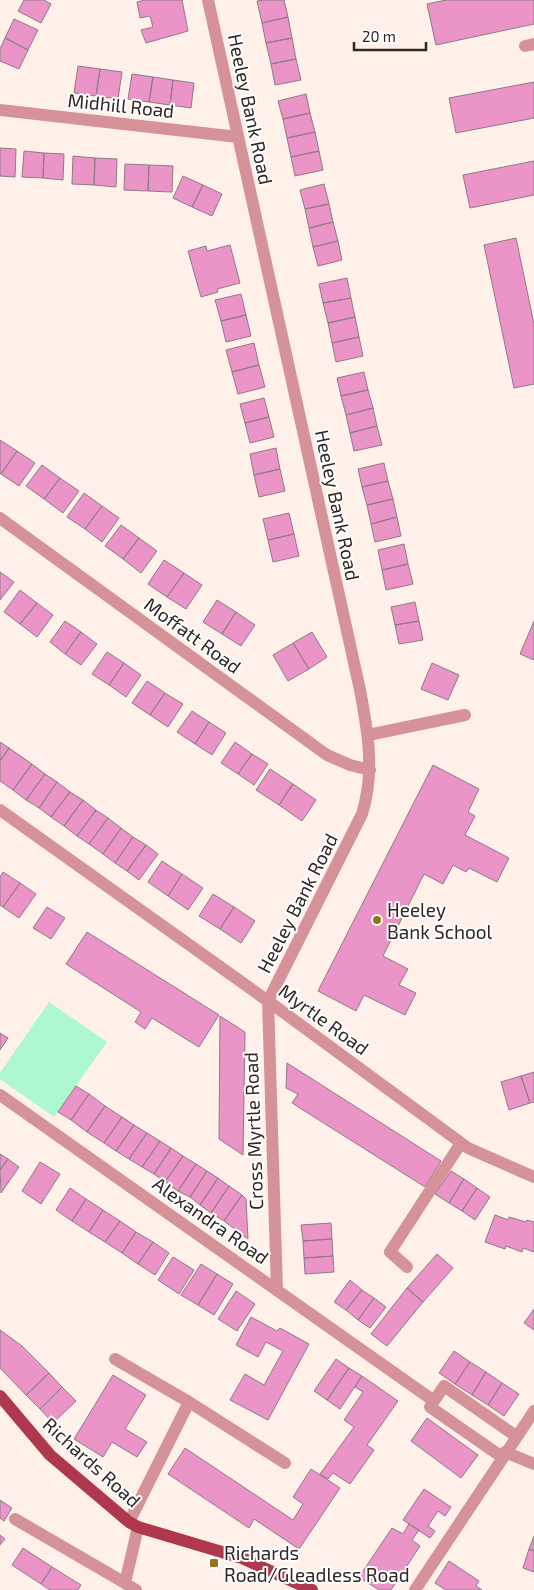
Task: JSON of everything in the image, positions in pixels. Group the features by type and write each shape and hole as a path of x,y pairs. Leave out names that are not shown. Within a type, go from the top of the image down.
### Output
{"main road":[{"name":"Richards Road","path":"0,1396 50,1454 133,1524 242,1558 312,1590"}],"street":[{"name":"Heeley Bank Road","path":"208,0 368,735 370,770 368,796 357,826 268,1001"},
{"name":"Midhill Road","path":"0,110 238,137"},
{"name":"Moffatt Road","path":"0,518 327,755 350,765 370,770"},
{"path":"368,735 465,715"},
{"name":"Myrtle Road","path":"0,810 268,1001 461,1143 534,1177"},
{"name":"Cross Myrtle Road","path":"268,1001 277,1290"},
{"name":"Alexandra Road","path":"0,1095 434,1401 430,1406 504,1454"},
{"path":"407,1267 390,1252 461,1143"},
{"path":"115,1359 189,1402 285,1463"},
{"path":"434,1401 444,1386 516,1436"},
{"path":"15,1519 130,1587 133,1524 189,1402"},
{"path":"415,1590 534,1411"},
{"path":"504,1454 534,1464"}],"green space":[{"path":"49,1002 107,1042 54,1117 0,1079 0,1073"}],"building":[{"path":"24,0 44,0 51,4 41,23 18,11"},
{"path":"144,0 182,0 188,31 146,43 141,30 153,27 150,16 140,18 137,2"},
{"path":"284,0 288,17 262,23 257,1"},
{"path":"446,0 534,0 534,24 436,45 427,4"},
{"path":"288,17 292,38 266,43 262,23"},
{"path":"14,19 38,30 28,50 5,38"},
{"path":"5,38 28,50 19,69 0,61 0,49"},
{"path":"292,38 296,59 271,64 266,43"},
{"path":"296,59 301,80 275,85 271,64"},
{"path":"78,66 100,69 96,96 74,93"},
{"path":"100,69 122,72 118,99 96,96"},
{"path":"132,74 153,77 149,102 128,99"},
{"path":"153,77 173,80 170,105 149,102"},
{"path":"173,80 194,83 191,108 170,105"},
{"path":"534,82 534,118 456,133 449,98"},
{"path":"306,94 310,113 283,119 278,101"},
{"path":"310,113 315,132 287,138 283,119"},
{"path":"315,132 319,151 291,157 287,138"},
{"path":"0,148 16,149 15,177 0,176"},
{"path":"24,151 44,153 43,178 22,177"},
{"path":"319,151 323,170 295,176 291,157"},
{"path":"44,153 64,154 63,180 43,178"},
{"path":"73,156 95,158 94,185 72,184"},
{"path":"95,158 117,159 116,187 94,185"},
{"path":"534,161 534,195 470,208 463,175"},
{"path":"125,164 149,165 148,191 124,190"},
{"path":"149,165 173,166 172,192 148,191"},
{"path":"183,176 203,185 192,207 173,198"},
{"path":"324,184 329,204 305,209 300,190"},
{"path":"203,185 222,194 212,216 192,207"},
{"path":"329,204 333,222 309,228 305,209"},
{"path":"333,222 338,241 313,247 309,228"},
{"path":"516,238 534,324 534,384 514,388 484,245"},
{"path":"338,241 342,260 318,266 313,247"},
{"path":"230,245 240,283 217,289 218,292 201,297 188,251 206,246 207,251"},
{"path":"347,278 351,298 323,303 319,284"},
{"path":"241,294 246,315 221,321 215,300"},
{"path":"351,298 355,317 328,323 323,303"},
{"path":"246,315 251,336 226,342 221,321"},
{"path":"355,317 359,337 332,343 328,323"},
{"path":"359,337 363,356 336,362 332,343"},
{"path":"254,343 259,365 232,372 226,350"},
{"path":"259,365 265,387 238,394 232,372"},
{"path":"364,372 368,390 341,396 337,378"},
{"path":"368,390 373,408 346,415 341,396"},
{"path":"264,398 269,417 245,423 240,404"},
{"path":"373,408 377,426 350,433 346,415"},
{"path":"269,417 274,437 250,443 245,423"},
{"path":"377,426 382,445 354,451 350,433"},
{"path":"0,440 17,451 1,474 0,473"},
{"path":"276,448 280,469 254,475 250,454"},
{"path":"17,451 35,463 19,486 1,474"},
{"path":"384,463 388,481 362,487 358,469"},
{"path":"42,465 60,478 44,499 26,486"},
{"path":"280,469 285,491 259,497 254,475"},
{"path":"60,478 79,491 63,513 44,499"},
{"path":"388,481 393,499 367,505 362,487"},
{"path":"84,493 102,506 85,529 67,517"},
{"path":"393,499 397,517 371,524 367,505"},
{"path":"102,506 119,518 102,542 85,529"},
{"path":"289,513 294,534 268,540 263,519"},
{"path":"397,517 401,536 375,542 371,524"},
{"path":"121,525 139,538 123,559 105,546"},
{"path":"294,534 299,556 273,562 268,540"},
{"path":"139,538 157,551 141,573 123,559"},
{"path":"404,544 408,564 382,570 378,550"},
{"path":"164,560 184,573 167,597 148,584"},
{"path":"408,564 413,584 386,590 382,570"},
{"path":"0,572 14,582 0,600"},
{"path":"184,573 202,585 186,609 167,597"},
{"path":"20,590 37,603 20,624 4,612"},
{"path":"217,600 236,612 222,634 203,622"},
{"path":"415,602 419,621 395,625 391,607"},
{"path":"37,603 53,615 37,637 20,624"},
{"path":"236,612 255,625 241,646 222,634"},
{"path":"65,621 81,632 65,654 50,642"},
{"path":"419,621 423,640 399,644 395,625"},
{"path":"534,621 534,660 520,654"},
{"path":"81,632 97,644 81,665 65,654"},
{"path":"312,632 327,657 309,669 293,643"},
{"path":"293,643 309,669 288,681 273,655"},
{"path":"107,652 124,663 109,685 92,674"},
{"path":"124,663 141,675 126,697 109,685"},
{"path":"432,663 459,675 448,700 421,689"},
{"path":"147,681 165,693 150,715 132,703"},
{"path":"165,693 183,704 168,727 150,715"},
{"path":"192,711 209,722 195,744 177,732"},
{"path":"209,722 226,733 212,755 195,744"},
{"path":"0,742 9,748 0,761"},
{"path":"235,742 252,754 238,774 221,763"},
{"path":"9,748 32,764 13,790 0,781 0,761"},
{"path":"252,754 268,764 254,785 238,774"},
{"path":"32,764 45,774 26,800 13,790"},
{"name":"Heeley Bank School","path":"433,765 479,789 468,812 475,816 465,835 509,858 497,882 469,868 466,872 453,865 443,884 424,874 383,956 408,969 399,985 416,993 405,1015 364,995 356,1011 318,991"},
{"path":"270,769 293,784 279,805 256,790"},
{"path":"45,774 57,782 39,808 26,800"},
{"path":"57,782 70,792 51,817 39,808"},
{"path":"293,784 316,800 302,821 279,805"},
{"path":"70,792 83,800 64,826 51,817"},
{"path":"83,800 96,810 77,836 64,826"},
{"path":"96,810 108,818 89,844 77,836"},
{"path":"108,818 121,828 103,854 89,844"},
{"path":"121,828 133,837 115,863 103,854"},
{"path":"133,837 146,845 127,871 115,863"},
{"path":"146,845 158,854 139,880 127,871"},
{"path":"162,861 182,874 168,896 148,882"},
{"path":"3,872 20,883 3,907 0,905 0,877"},
{"path":"182,874 203,888 188,910 168,896"},
{"path":"20,883 36,894 19,918 3,907"},
{"path":"213,894 234,907 220,929 199,916"},
{"path":"47,907 65,918 51,939 33,928"},
{"path":"234,907 255,921 241,943 220,929"},
{"path":"87,932 219,1015 199,1047 152,1018 145,1029 135,1022 141,1012 66,964"},
{"path":"220,1016 245,1032 243,1155 219,1139"},
{"path":"0,1033 8,1038 0,1050"},
{"path":"287,1063 441,1161 425,1187 292,1103 298,1094 286,1088"},
{"path":"534,1072 534,1102 530,1103 521,1076"},
{"path":"521,1076 530,1103 509,1110 501,1082"},
{"path":"76,1086 89,1094 71,1120 58,1112"},
{"path":"89,1094 105,1106 87,1132 71,1120"},
{"path":"105,1106 122,1117 104,1143 87,1132"},
{"path":"122,1117 134,1125 116,1151 104,1143"},
{"path":"134,1125 147,1133 129,1159 116,1151"},
{"path":"147,1133 160,1141 142,1167 129,1159"},
{"path":"160,1141 171,1148 154,1174 142,1167"},
{"path":"171,1148 183,1156 165,1182 154,1174"},
{"path":"0,1154 8,1159 0,1170"},
{"path":"183,1156 196,1164 178,1191 165,1182"},
{"path":"8,1159 19,1167 1,1193 0,1170"},
{"path":"40,1162 60,1174 41,1204 22,1191"},
{"path":"196,1164 207,1171 190,1197 178,1191"},
{"path":"207,1171 218,1178 200,1205 190,1197"},
{"path":"451,1171 464,1179 449,1203 435,1194"},
{"path":"218,1178 229,1186 211,1213 200,1205"},
{"path":"464,1179 477,1188 462,1211 449,1203"},
{"path":"229,1186 242,1195 224,1221 211,1213"},
{"path":"70,1188 86,1199 72,1221 56,1210"},
{"path":"477,1188 490,1197 475,1220 462,1211"},
{"path":"242,1195 246,1199 248,1239 224,1221"},
{"path":"86,1199 103,1210 89,1232 72,1221"},
{"path":"103,1210 120,1221 105,1242 89,1232"},
{"path":"495,1215 508,1220 509,1217 526,1222 527,1220 534,1222 534,1252 523,1248 522,1252 506,1246 505,1249 485,1242"},
{"path":"120,1221 136,1232 122,1253 105,1242"},
{"path":"331,1223 332,1239 303,1241 301,1225"},
{"path":"136,1232 153,1242 138,1264 122,1253"},
{"path":"332,1239 333,1256 304,1258 303,1241"},
{"path":"153,1242 169,1253 155,1275 138,1264"},
{"path":"437,1254 453,1268 423,1302 407,1288"},
{"path":"333,1256 334,1272 305,1274 304,1258"},
{"path":"173,1257 194,1270 179,1294 158,1280"},
{"path":"201,1264 217,1274 198,1305 181,1295"},
{"path":"217,1274 233,1284 214,1315 198,1305"},
{"path":"350,1280 362,1290 346,1310 334,1302"},
{"path":"407,1288 423,1302 387,1346 371,1334"},
{"path":"362,1290 374,1298 358,1320 346,1310"},
{"path":"236,1291 255,1304 237,1331 218,1319"},
{"path":"374,1298 386,1307 370,1328 358,1320"},
{"path":"534,1309 534,1330 524,1323"},
{"path":"251,1317 277,1331 280,1328 309,1344 268,1420 230,1400 245,1374 264,1385 283,1351 266,1342 258,1357 236,1345"},
{"path":"0,1330 22,1346 49,1373 26,1395 0,1368"},
{"path":"454,1351 470,1362 455,1384 439,1373"},
{"path":"336,1359 349,1368 327,1400 314,1391"},
{"path":"470,1362 486,1372 472,1395 455,1384"},
{"path":"349,1368 362,1376 340,1409 327,1400"},
{"path":"486,1372 502,1383 488,1405 472,1395"},
{"path":"49,1373 62,1387 40,1409 26,1395"},
{"path":"113,1375 146,1395 125,1429 147,1442 137,1457 112,1442 103,1457 74,1439"},
{"path":"362,1376 398,1401 367,1445 374,1450 350,1484 333,1473 328,1479 320,1474 354,1427 344,1420 363,1392 355,1387"},
{"path":"502,1383 519,1394 504,1416 488,1405"},
{"path":"62,1387 76,1401 53,1423 40,1409"},
{"path":"427,1418 478,1455 461,1478 411,1441"},
{"path":"185,1448 293,1520 303,1504 293,1497 311,1469 340,1488 299,1549 254,1519 249,1528 168,1474"},
{"path":"424,1489 451,1507 445,1516 438,1511 428,1526 435,1531 430,1538 403,1520"},
{"path":"0,1500 12,1508 4,1521 0,1518"},
{"path":"409,1524 419,1530 412,1540 420,1546 391,1590 379,1590 359,1577 392,1528 403,1534"},
{"path":"0,1535 5,1539 0,1545"},
{"path":"534,1536 534,1551 529,1549"},
{"path":"23,1548 52,1567 41,1584 12,1565"},
{"path":"529,1549 534,1551 534,1572 523,1568"},
{"path":"449,1561 479,1581 476,1586 482,1590 446,1590 435,1583"},
{"path":"52,1567 81,1585 78,1590 50,1590 41,1584"}],"place":[{"name":"Heeley Bank School","path":"377,920"},
{"name":"Richards Road/Gleadless Road","path":"214,1563"}]}
